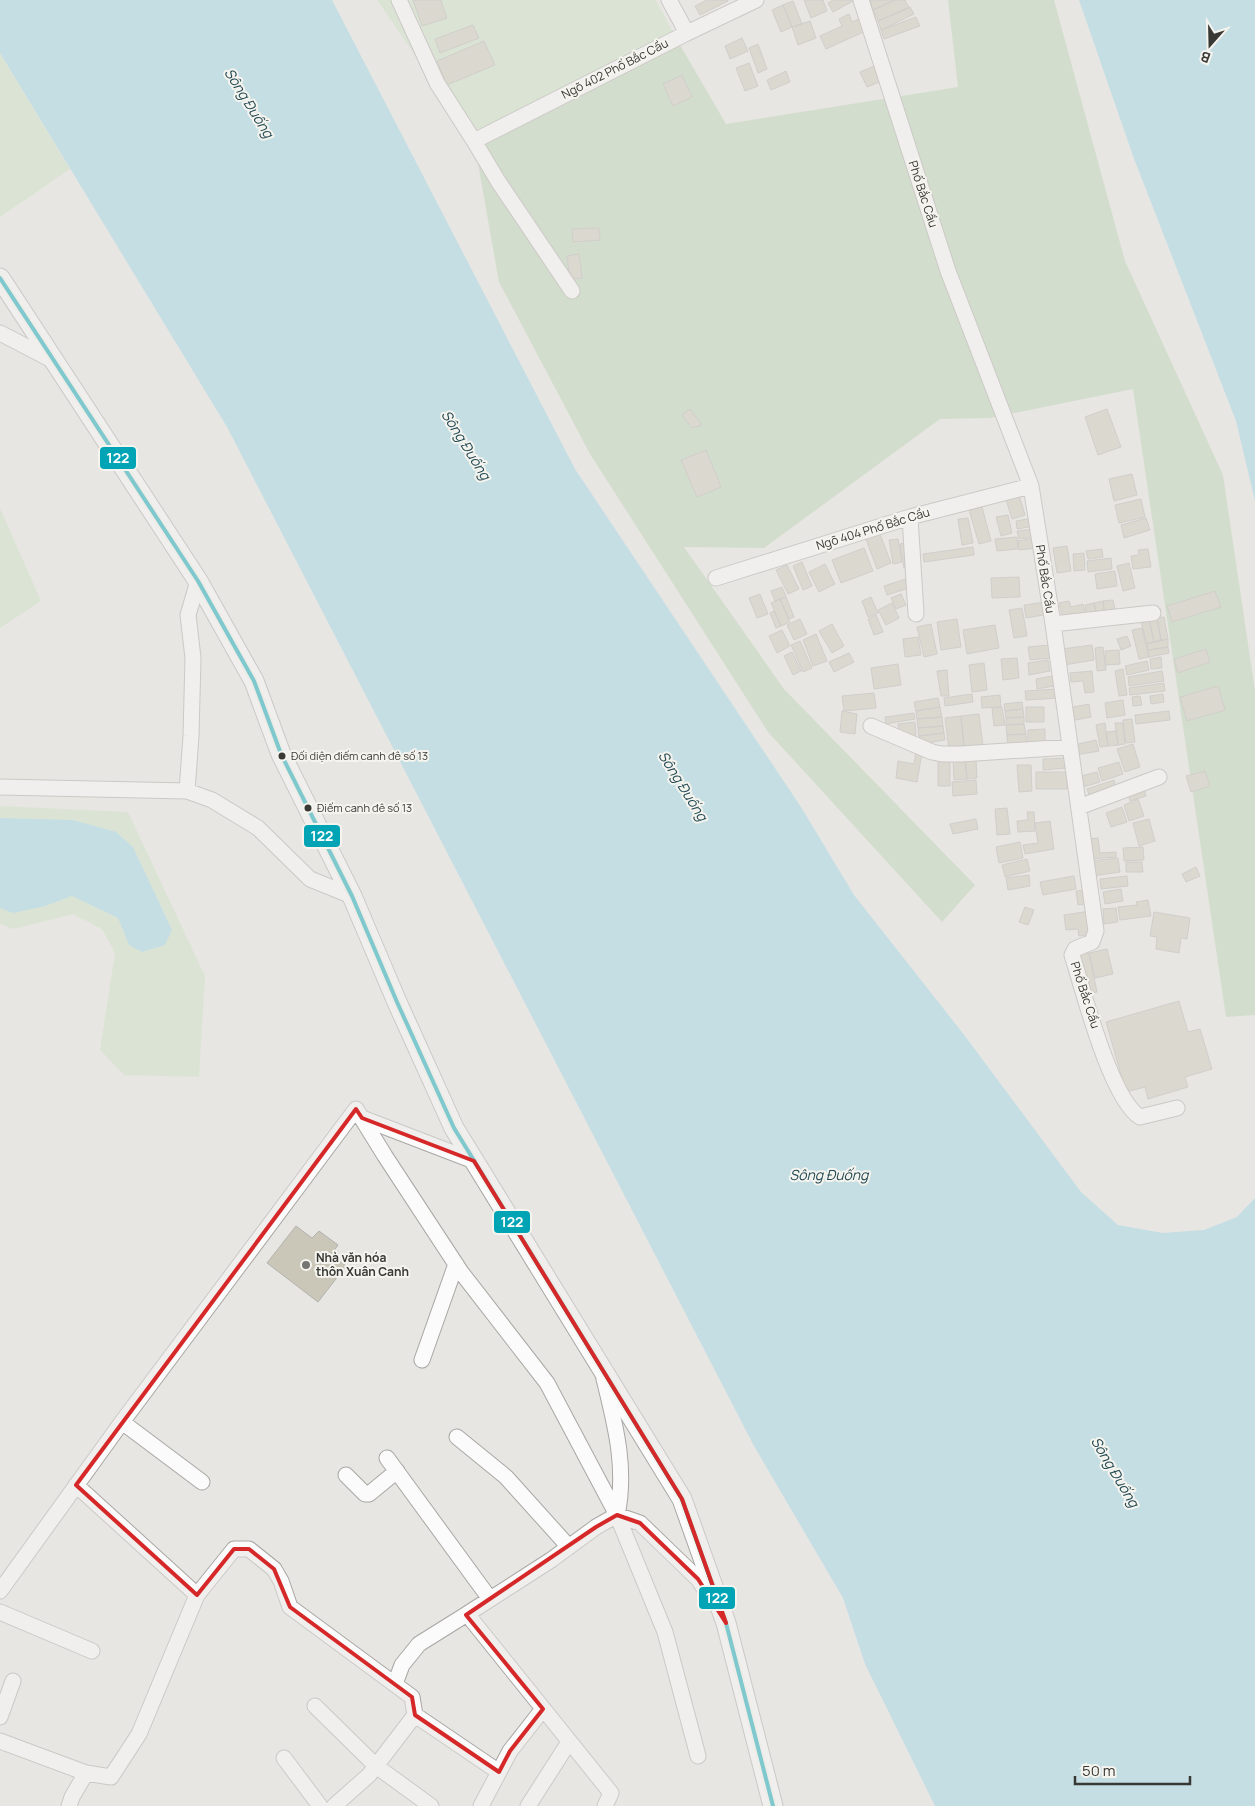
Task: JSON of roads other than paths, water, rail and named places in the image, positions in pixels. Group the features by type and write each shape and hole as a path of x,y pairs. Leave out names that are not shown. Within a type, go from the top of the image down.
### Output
{"main road":[{"path":"0,278 198,581 254,681 281,754 352,896 454,1128 682,1499 726,1623 773,1806"}],"street":[{"path":"399,0 437,83 498,182 572,290"},
{"path":"669,0 687,33"},
{"name":"Ngõ 402 Phố Bắc Cầu","path":"474,141 756,0"},
{"name":"Phố Bắc Cầu","path":"861,0 948,270 1031,486 1053,624 1095,935 1092,942 1075,950 1072,955 1110,1074 1130,1107 1140,1117 1177,1108"},
{"path":"0,333 52,360"},
{"name":"Ngõ 404 Phố Bắc Cầu","path":"716,578 910,517 1031,486"},
{"path":"910,517 916,614"},
{"path":"187,791 191,736 193,658 188,615 198,581"},
{"path":"1053,624 1153,612"},
{"path":"871,726 932,752 942,754 994,753 1070,747"},
{"path":"1079,807 1159,777"},
{"path":"0,787 187,791 212,800 258,828 310,879 352,896"},
{"path":"0,1591 122,1422 356,1109 456,1264 547,1383 617,1515 665,1632 698,1756"},
{"path":"362,1118 474,1161"},
{"path":"422,1360 456,1264"},
{"path":"602,1369 618,1438 621,1495 617,1515"},
{"path":"122,1422 202,1482"},
{"path":"457,1438 506,1476 569,1547"},
{"path":"387,1458 490,1599"},
{"path":"346,1475 365,1494 370,1494 397,1471"},
{"path":"76,1485 197,1595"},
{"path":"395,1684 402,1666 419,1644 617,1515 640,1523 674,1555 698,1579 726,1623"},
{"path":"0,1741 86,1773 111,1777 139,1734 197,1595 234,1549 249,1549 274,1569 281,1581 290,1607 412,1696 415,1715 369,1775 334,1806"},
{"path":"0,1612 92,1650"},
{"path":"467,1614 611,1793 605,1806"},
{"path":"0,1717 13,1681"},
{"path":"315,1706 376,1766 431,1806"},
{"path":"481,1806 510,1751 543,1709"},
{"path":"415,1715 499,1772"},
{"path":"528,1806 570,1742"},
{"path":"284,1758 320,1806"},
{"path":"70,1806 72,1798 86,1773"}],"water":[{"name":"Sông Đuống","path":"0,0 332,0 575,469 801,807 854,895 965,1036 1081,1192 1118,1225 1163,1233 1204,1230 1237,1217 1255,1198 1255,1806 935,1806 865,1664 843,1598 754,1446 227,427 0,53"},
{"path":"1079,0 1255,0 1255,501 1236,421 1133,156"},
{"path":"0,818 73,820 116,832 133,847 172,930 165,945 142,952 129,945 118,918 72,896 45,906 13,913 0,908"}],"place":[{"name":"Đối diện điếm canh đê số 13","path":"282,756"},
{"name":"Điếm canh đê số 13","path":"308,808"},
{"name":"Nhà văn hóa thôn Xuân Canh","path":"306,1265"}]}
